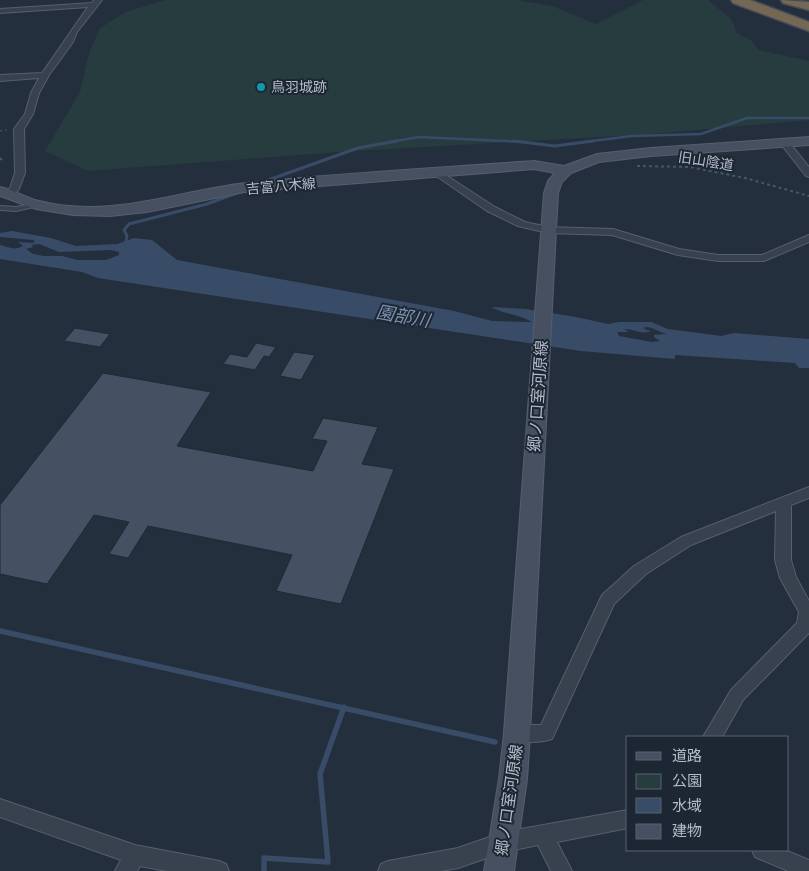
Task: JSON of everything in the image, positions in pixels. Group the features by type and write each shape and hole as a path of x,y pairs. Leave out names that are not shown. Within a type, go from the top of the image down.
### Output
{"highway":[{"path":"738,0 809,26"},
{"path":"753,0 809,18"},
{"path":"765,0 809,14"},
{"path":"788,0 809,6"}],"main road":[{"path":"566,170 606,157 809,141"},
{"name":"吉富八木線","path":"5,193 36,205 73,210 110,211 155,206 244,188 438,174 534,164 566,170"},
{"name":"郷ノ口室河原線","path":"498,871 504,842 517,733 551,193 555,181 566,170"}],"street":[{"path":"0,11 96,2"},
{"path":"5,193 14,191 18,178 21,159 19,128 29,114 35,93 45,75 96,2"},
{"path":"0,78 45,75"},
{"path":"785,143 809,174"},
{"path":"438,174 491,209 522,224 548,230 612,232 678,252 718,258 764,258 809,238"},
{"path":"517,733 546,733 608,600 640,570 686,541 809,492"},
{"path":"713,736 737,696 805,626 807,612 788,578 783,560 784,502"},
{"path":"0,808 130,863 219,871"},
{"path":"388,871 458,858 504,842 626,819"},
{"path":"544,836 562,871"},
{"path":"764,851 809,870"}],"lane":[{"path":"0,208 16,209 36,205"}],"path":[{"path":"0,158 3,161"},
{"name":"旧山陰道","path":"629,165 690,167 745,178 809,196"}],"green space":[{"path":"165,0 516,0 552,6 596,24 643,0 708,0 731,19 737,33 752,41 758,50 809,61 809,120 651,134 338,152 88,171 45,151 80,92 89,53 100,28 126,12"}],"water":[{"name":"園部川","path":"12,231 51,238 76,246 117,244 134,238 152,240 177,260 454,311 492,321 532,322 491,307 526,309 608,324 651,322 668,329 721,336 734,333 809,339 809,368 799,368 795,363 675,355 675,359 581,351 98,278 82,272 0,259 0,245 17,248 23,246 18,242 34,243 34,240 0,237 0,233","holes":["39,244 59,252 111,250 119,252 119,255 106,260 77,260 62,256 33,254 26,249 33,247 32,245","645,327 667,334 654,335 660,341 652,342 619,336 617,332 629,332 624,329 644,332 651,331 644,329"]}],"building":[{"path":"75,328 110,334 100,347 64,341"},
{"path":"256,343 276,347 269,357 264,356 255,370 223,364 230,354 247,357"},
{"path":"294,352 315,355 301,380 280,376"},
{"path":"103,373 211,392 177,446 313,471 327,441 312,439 323,418 378,427 362,464 394,469 341,604 276,591 292,555 148,526 128,558 109,554 129,522 94,515 47,584 0,574 0,505"}],"waterway":[{"path":"584,142 632,136 701,134 747,118 809,118"},
{"path":"390,142 419,137 521,142"},
{"path":"257,184 358,148 397,141"},
{"path":"514,141 521,142"},
{"path":"521,142 555,146 593,141"},
{"path":"125,246 127,236 124,230 129,224 207,204 248,189"},
{"path":"0,631 344,708"},
{"path":"264,871 264,858 328,862 320,774 344,708"},
{"path":"344,708 495,742"}],"place":[{"name":"鳥羽城跡","path":"261,87"}]}
